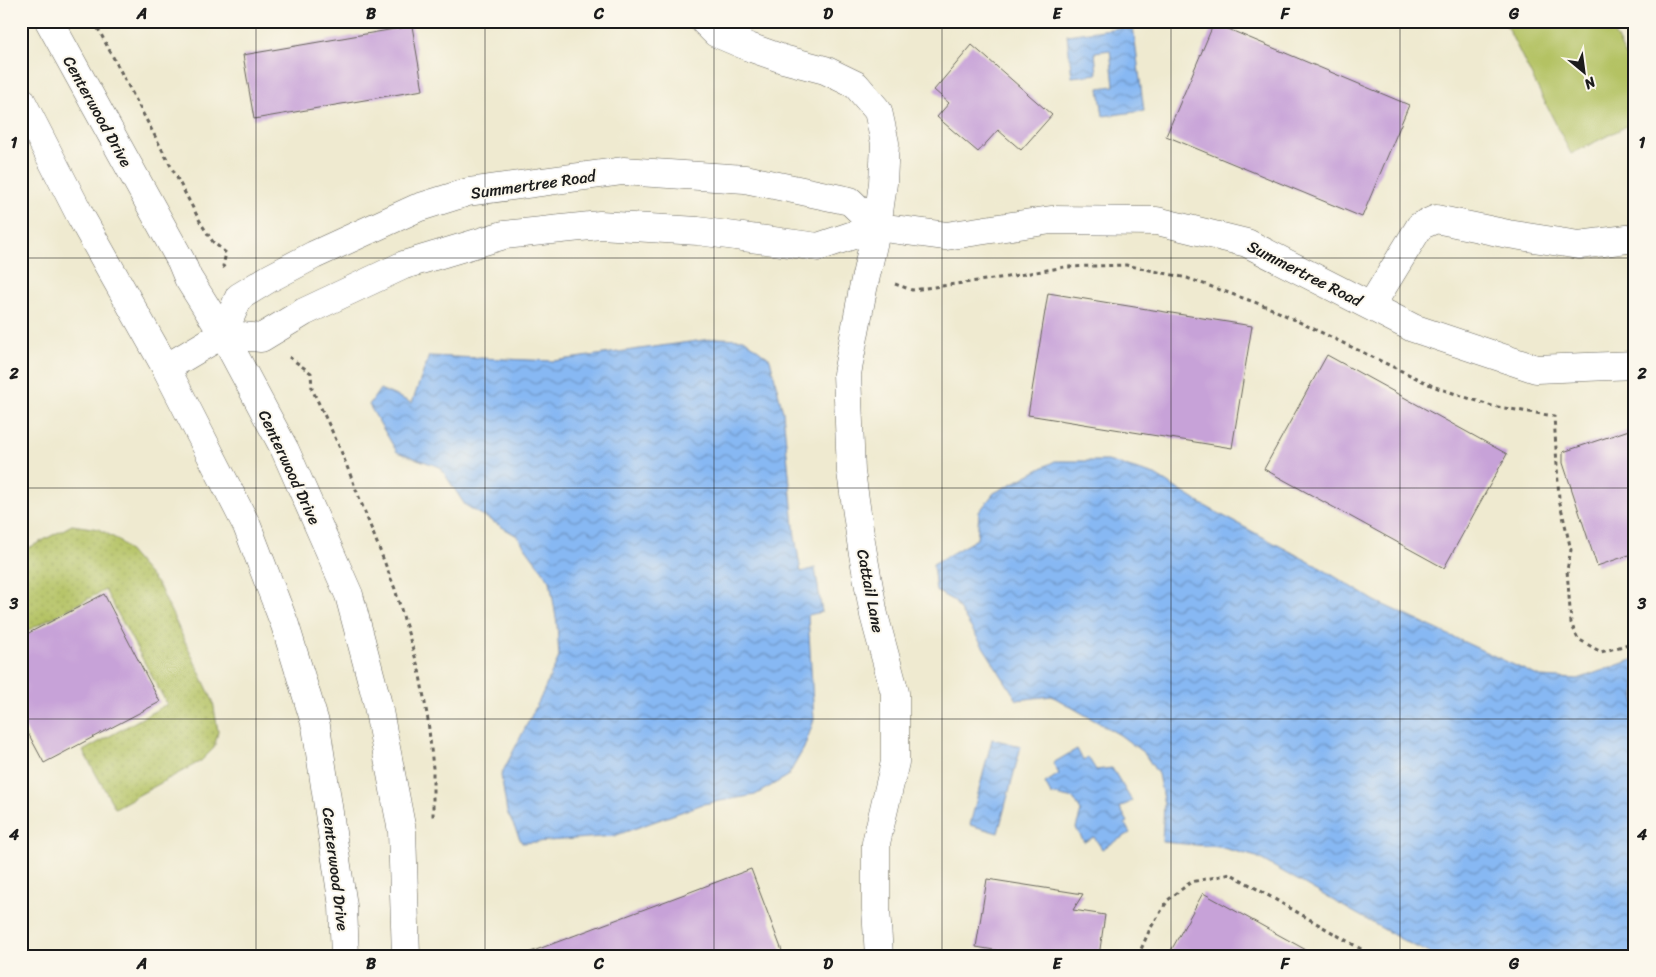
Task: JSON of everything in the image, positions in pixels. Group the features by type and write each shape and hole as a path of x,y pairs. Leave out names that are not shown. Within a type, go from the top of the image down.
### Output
{"street":[{"name":"Centerwood Drive","path":"50,21 188,278 223,334 285,450 349,596 377,701 402,831 406,956"},
{"path":"704,21 716,33 732,40 784,59 825,70 856,85 878,111 885,143 883,183 877,227"},
{"name":"Centerwood Drive","path":"21,100 81,217 166,368 247,526 286,626 316,726 343,906 345,956"},
{"name":"Summertree Road","path":"877,227 850,201 745,179 623,171 468,192 417,208 314,255 270,278 239,297 223,334 261,338 304,312 404,265 504,235 600,225 698,231 818,246 877,227 946,236 1051,220 1157,221 1247,243 1413,328 1536,369 1635,365"},
{"path":"1371,306 1420,226 1436,219 1508,234 1579,245 1635,238"},
{"name":"Cattail Lane","path":"877,227 847,374 851,472 862,548 874,615 895,692 895,762 876,843 876,910 879,956"},
{"path":"166,368 223,334"}],"path":[{"path":"866,277 888,281 912,290 1065,267 1126,265 1188,278 1268,307 1435,387 1492,406 1554,416 1559,499 1571,550 1567,570 1571,623 1578,639 1602,652 1635,641"},
{"path":"1138,956 1150,929 1168,900 1191,882 1231,874 1373,956"}],"green space":[{"path":"1504,21 1608,21 1635,74 1635,122 1571,154"},
{"path":"72,525 99,529 120,541 159,586 213,701 218,732 214,748 201,761 115,808 83,751 167,704 105,590 21,634 21,552"}],"water":[{"path":"1133,26 1144,111 1103,116 1099,88 1114,86 1110,50 1095,52 1097,74 1072,77 1067,35"},
{"path":"718,338 744,339 770,359 783,412 795,537 801,572 815,568 822,612 808,615 814,720 804,748 788,776 755,795 703,804 614,836 522,843 507,812 501,775 559,657 557,624 550,581 517,536 465,505 440,467 397,452 369,405 380,389 412,403 429,356 554,361"},
{"path":"1055,461 1108,461 1155,475 1203,505 1319,567 1375,601 1540,677 1578,679 1635,659 1635,956 1435,956 1406,942 1257,857 1219,847 1162,842 1164,804 1158,774 1144,753 1120,735 1052,696 1017,700 954,601 936,591 933,564 977,539 979,512 994,493"},
{"path":"992,739 1021,746 998,833 970,825"},
{"path":"1077,749 1083,760 1088,757 1096,770 1112,768 1132,801 1120,808 1128,822 1125,824 1130,833 1102,849 1094,837 1084,842 1076,828 1081,811 1074,799 1051,794 1045,783 1059,774 1053,763"}],"building":[{"path":"1214,23 1409,105 1362,217 1166,136"},
{"path":"412,26 423,90 254,119 243,55"},
{"path":"972,45 1052,115 1021,150 998,130 978,152 937,117 949,103 934,90"},
{"path":"1048,293 1252,326 1232,448 1028,415"},
{"path":"1327,355 1507,454 1444,568 1264,469"},
{"path":"1635,428 1635,553 1597,566 1563,463 1563,452"},
{"path":"104,594 160,702 44,763 21,720 21,637"},
{"path":"751,869 784,956 528,956 528,953"},
{"path":"987,879 1083,894 1073,910 1105,915 1099,956 1030,956 976,947"},
{"path":"1203,893 1317,956 1168,956"}]}
